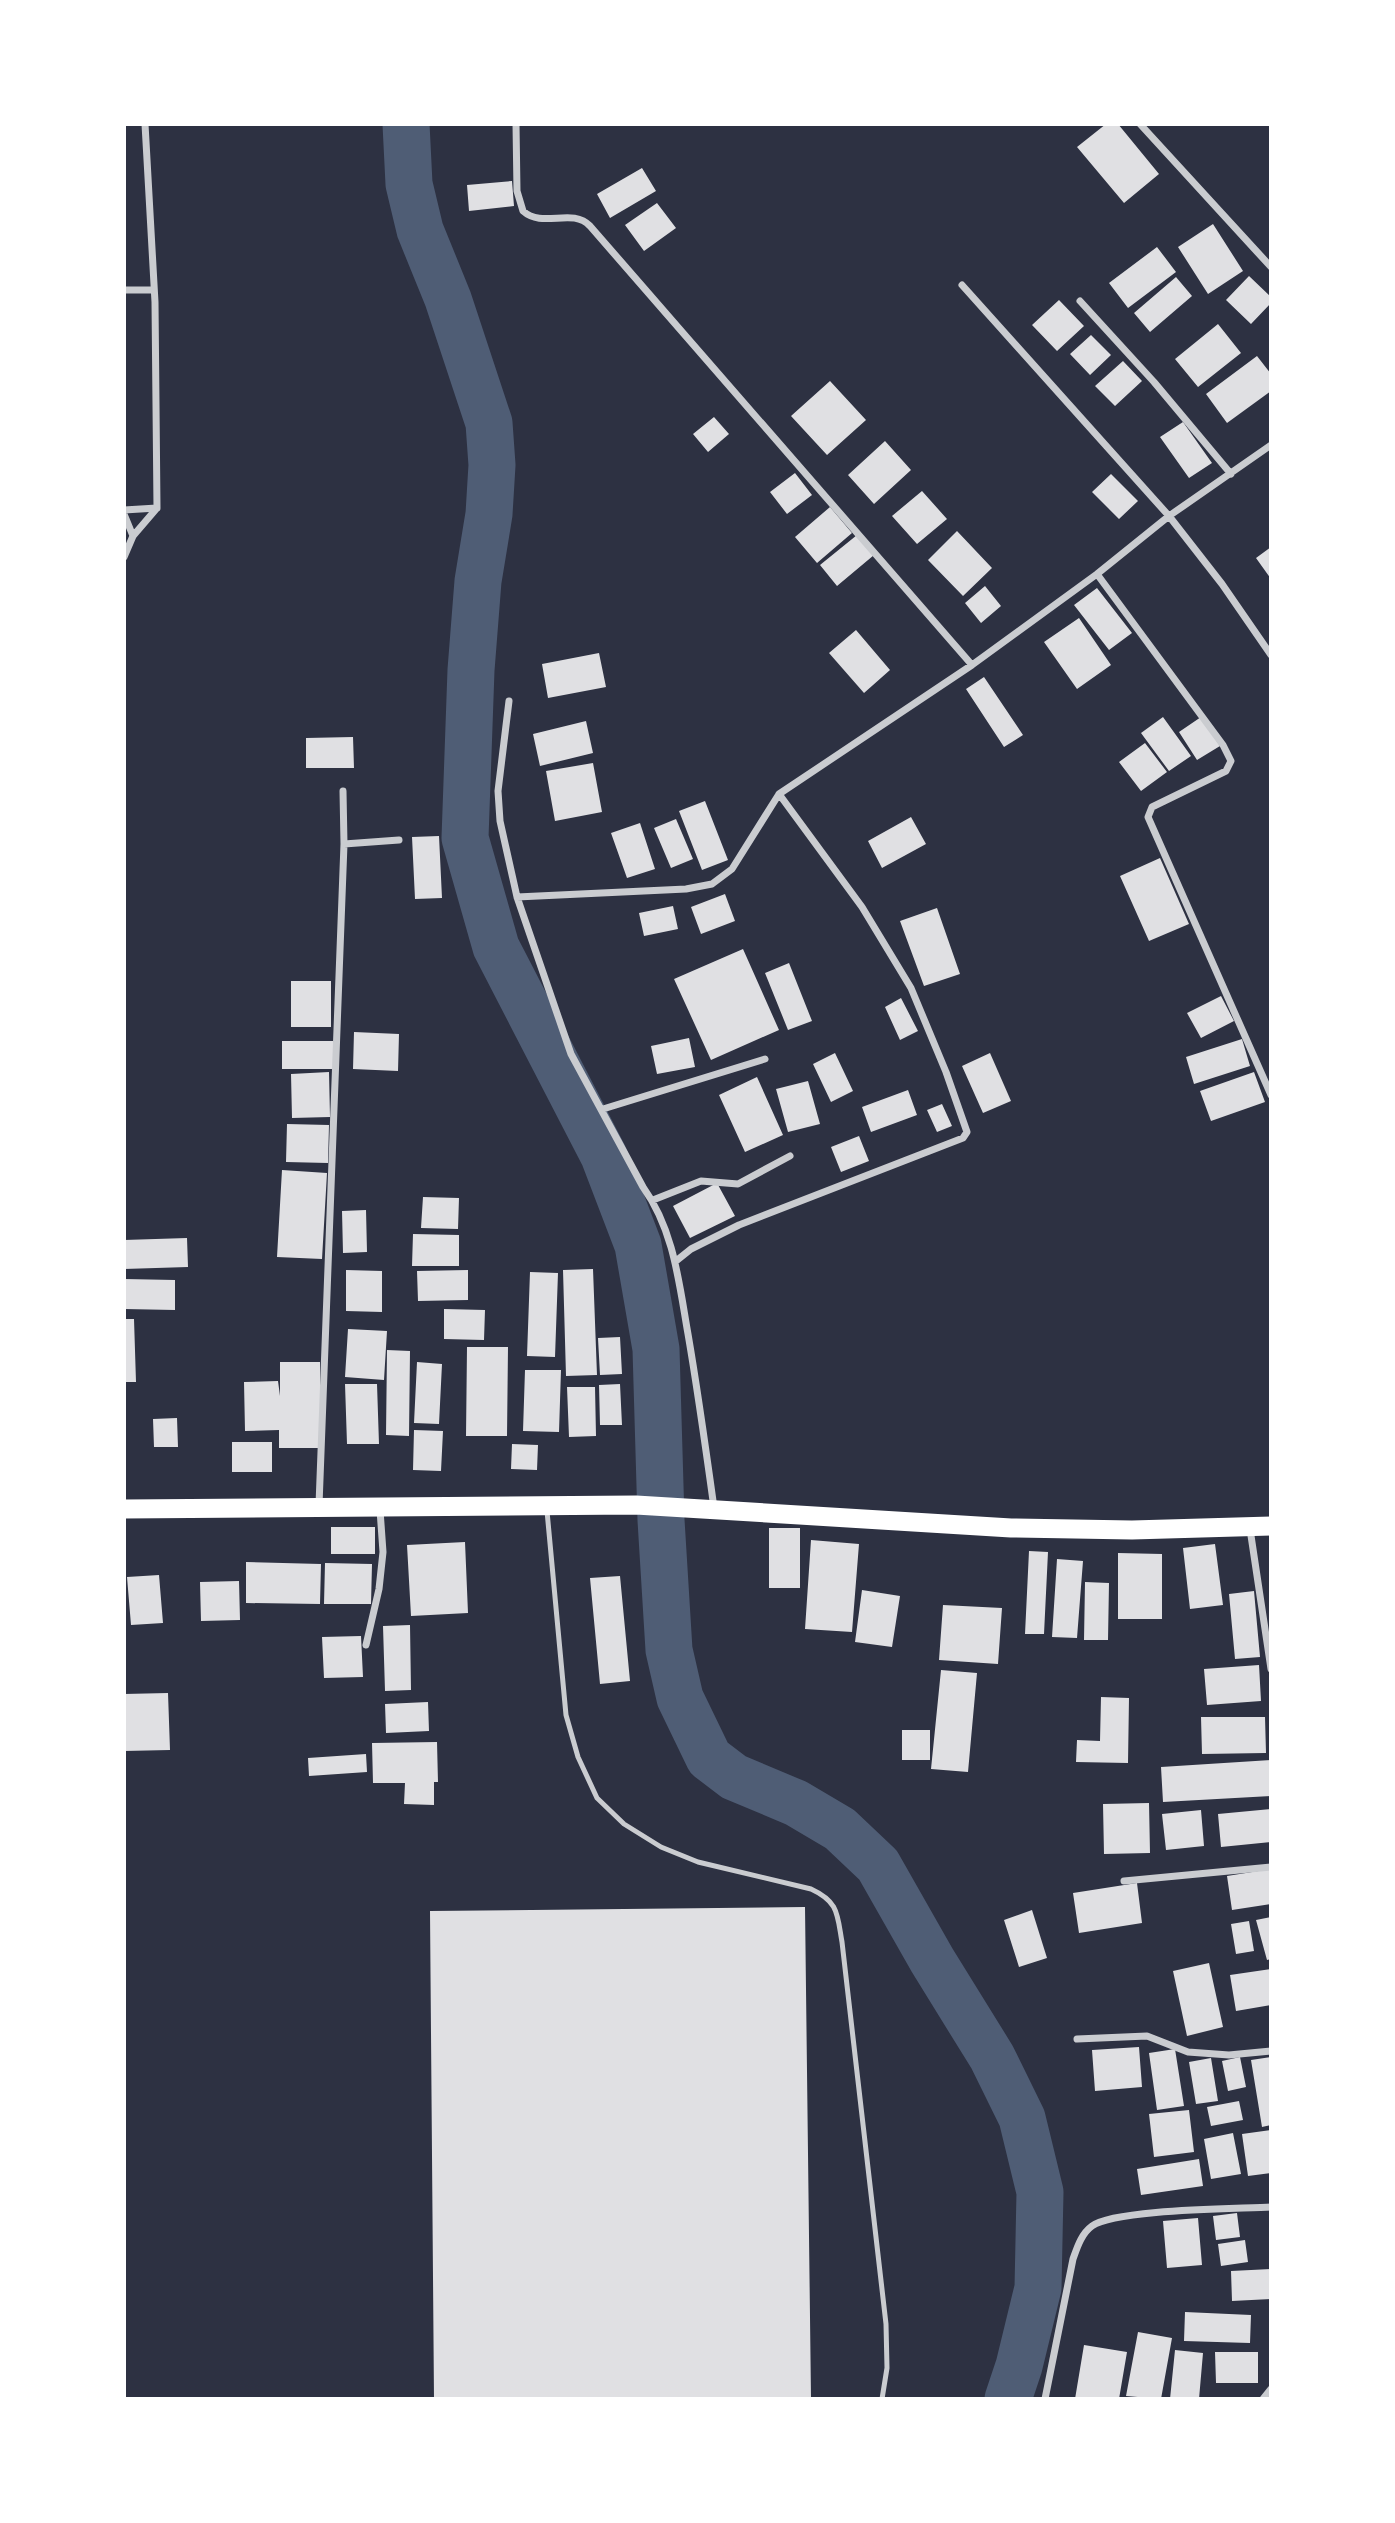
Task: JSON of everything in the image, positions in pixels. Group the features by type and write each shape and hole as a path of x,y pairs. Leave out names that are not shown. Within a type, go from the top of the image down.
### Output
{"highway":[{"path":"124,1508 636,1505 1011,1528 1132,1530 1271,1526"}],"street":[{"path":"124,556 134,536 157,508 154,290 145,124"},
{"path":"516,124 517,191 523,211 537,219 583,219 972,665"},
{"path":"1140,124 1271,267"},
{"path":"962,285 1169,516 1222,584 1271,655"},
{"path":"124,290 154,290"},
{"path":"1080,301 1154,382 1231,474"},
{"path":"517,897 679,890 720,880 732,869 779,794 972,665 1097,574 1169,516 1271,445"},
{"path":"134,536 124,512 157,508"},
{"path":"1097,574 1230,758 1226,771 1152,807 1148,817 1271,1095"},
{"path":"509,701 498,790 500,821 517,897 571,1054 643,1187 653,1200 676,1261 714,1509"},
{"path":"319,1506 344,844 343,791"},
{"path":"676,1261 691,1249 739,1225 963,1138 967,1132 946,1072 911,988 862,907 779,794"},
{"path":"344,844 399,840"},
{"path":"603,1109 765,1059"},
{"path":"653,1200 701,1181 738,1184 790,1156"},
{"path":"366,1645 379,1589 383,1552 380,1506"},
{"path":"1250,1528 1271,1669"},
{"path":"1124,1881 1271,1867"},
{"path":"1077,2039 1147,2036 1188,2052 1229,2055 1271,2051"},
{"path":"1045,2399 1073,2259 1080,2239 1091,2227 1107,2220 1160,2213 1271,2207"},
{"path":"1263,2399 1271,2389"}],"lane":[{"path":"547,1506 566,1715 578,1757 597,1798 624,1824 661,1847 698,1862 811,1889 826,1896 834,1904 886,2324 887,2368 882,2399"}],"building":[{"path":"1106,124 1118,124 1159,174 1124,203 1077,147"},
{"path":"642,168 656,191 610,218 597,194"},
{"path":"512,181 514,206 469,211 467,185"},
{"path":"657,203 676,228 644,251 625,225"},
{"path":"1213,224 1243,271 1208,294 1178,247"},
{"path":"1157,247 1176,272 1128,308 1109,283"},
{"path":"1249,276 1271,297 1271,303 1251,324 1226,300"},
{"path":"1176,277 1192,296 1150,332 1134,313"},
{"path":"1059,300 1084,326 1057,351 1032,325"},
{"path":"1218,324 1241,353 1198,387 1175,359"},
{"path":"1091,335 1111,355 1090,375 1070,354"},
{"path":"1257,356 1271,374 1271,391 1227,423 1206,394"},
{"path":"1123,361 1142,381 1115,406 1095,386"},
{"path":"830,381 866,420 827,455 791,416"},
{"path":"714,417 729,434 708,452 693,434"},
{"path":"1183,422 1212,463 1189,478 1160,437"},
{"path":"885,441 911,470 874,504 848,475"},
{"path":"795,473 812,495 787,514 770,492"},
{"path":"1111,474 1138,501 1119,519 1092,492"},
{"path":"922,491 947,519 917,544 892,516"},
{"path":"830,507 852,533 817,563 795,537"},
{"path":"957,531 992,568 963,596 928,560"},
{"path":"857,535 874,555 837,586 820,565"},
{"path":"1271,547 1271,579 1256,558"},
{"path":"985,586 1001,606 981,623 965,603"},
{"path":"1097,588 1132,633 1109,650 1074,605"},
{"path":"1079,618 1111,665 1077,689 1044,642"},
{"path":"856,630 890,670 864,693 829,653"},
{"path":"599,653 606,687 548,698 542,664"},
{"path":"984,677 1023,735 1004,747 966,689"},
{"path":"1163,717 1191,756 1169,771 1141,733"},
{"path":"1201,717 1220,746 1197,760 1179,732"},
{"path":"586,721 593,753 540,766 533,734"},
{"path":"353,737 354,768 306,768 306,738"},
{"path":"1145,743 1167,772 1141,791 1119,762"},
{"path":"593,763 602,812 555,821 546,771"},
{"path":"705,801 728,860 702,870 679,811"},
{"path":"911,817 926,844 882,868 868,841"},
{"path":"676,819 693,859 671,868 654,828"},
{"path":"640,823 655,869 627,878 611,833"},
{"path":"439,836 442,898 415,899 412,837"},
{"path":"1160,858 1189,924 1149,941 1120,876"},
{"path":"725,894 735,921 701,934 691,907"},
{"path":"673,906 678,929 644,936 639,913"},
{"path":"937,908 960,974 924,986 900,921"},
{"path":"743,949 779,1030 711,1060 674,979"},
{"path":"789,963 812,1021 788,1030 765,973"},
{"path":"291,981 331,981 331,1027 291,1027"},
{"path":"1221,996 1234,1021 1201,1038 1187,1013"},
{"path":"901,998 918,1031 900,1040 885,1007"},
{"path":"354,1032 399,1034 398,1071 353,1069"},
{"path":"689,1038 695,1067 657,1074 651,1046"},
{"path":"1242,1039 1250,1066 1194,1084 1186,1057"},
{"path":"282,1041 333,1041 333,1069 282,1069"},
{"path":"835,1053 853,1091 831,1102 813,1064"},
{"path":"990,1053 1011,1101 983,1113 962,1066"},
{"path":"329,1072 330,1117 292,1118 291,1074"},
{"path":"1254,1072 1265,1102 1211,1121 1200,1091"},
{"path":"757,1077 783,1135 745,1152 719,1095"},
{"path":"808,1081 820,1124 788,1132 776,1089"},
{"path":"908,1090 917,1115 871,1132 862,1107"},
{"path":"942,1104 952,1126 937,1132 927,1110"},
{"path":"287,1124 329,1125 328,1163 286,1162"},
{"path":"859,1136 869,1161 841,1172 831,1147"},
{"path":"282,1170 327,1173 322,1259 277,1257"},
{"path":"717,1183 735,1216 690,1238 673,1206"},
{"path":"423,1197 459,1198 458,1229 421,1228"},
{"path":"366,1210 367,1252 343,1253 342,1211"},
{"path":"413,1234 459,1235 459,1266 412,1266"},
{"path":"187,1238 188,1267 124,1269 124,1240"},
{"path":"593,1269 597,1375 566,1376 563,1270"},
{"path":"346,1270 382,1271 382,1312 346,1311"},
{"path":"468,1270 468,1300 418,1301 417,1271"},
{"path":"530,1272 558,1273 555,1357 527,1356"},
{"path":"124,1279 175,1280 175,1310 124,1309"},
{"path":"444,1309 485,1310 484,1340 444,1339"},
{"path":"124,1319 134,1319 136,1382 124,1382"},
{"path":"348,1329 387,1331 384,1380 345,1377"},
{"path":"620,1337 622,1374 600,1375 598,1338"},
{"path":"467,1347 508,1347 507,1436 466,1436"},
{"path":"387,1350 410,1351 409,1436 386,1435"},
{"path":"280,1362 320,1362 320,1448 279,1448 279,1430 245,1431 244,1382 278,1381 280,1396"},
{"path":"417,1362 442,1364 439,1424 414,1423"},
{"path":"525,1370 561,1370 559,1432 523,1431"},
{"path":"345,1384 377,1384 379,1444 347,1444"},
{"path":"620,1384 622,1425 600,1425 599,1385"},
{"path":"567,1387 595,1387 596,1436 569,1437"},
{"path":"177,1418 178,1447 154,1447 153,1419"},
{"path":"414,1430 443,1431 441,1471 413,1470"},
{"path":"232,1442 272,1442 272,1472 232,1472"},
{"path":"512,1444 538,1445 537,1470 511,1469"},
{"path":"331,1527 375,1527 375,1554 331,1554"},
{"path":"769,1528 800,1528 800,1588 769,1588"},
{"path":"811,1540 859,1544 852,1632 805,1629"},
{"path":"465,1542 468,1613 411,1616 407,1545"},
{"path":"1215,1544 1223,1605 1190,1609 1183,1548"},
{"path":"1029,1551 1048,1552 1044,1634 1025,1634"},
{"path":"1118,1553 1162,1554 1162,1619 1118,1619"},
{"path":"1057,1559 1083,1561 1077,1638 1052,1637"},
{"path":"246,1562 321,1564 320,1604 246,1603"},
{"path":"325,1563 372,1564 371,1604 324,1604"},
{"path":"159,1575 163,1623 131,1625 127,1577"},
{"path":"620,1576 630,1681 600,1684 590,1578"},
{"path":"239,1581 240,1620 201,1621 200,1582"},
{"path":"1085,1582 1109,1583 1108,1640 1084,1640"},
{"path":"862,1590 900,1596 892,1647 855,1642"},
{"path":"1254,1591 1260,1657 1235,1659 1229,1594"},
{"path":"943,1605 1002,1608 998,1664 939,1660"},
{"path":"410,1625 411,1690 385,1691 383,1626"},
{"path":"361,1636 363,1677 324,1678 322,1637"},
{"path":"1259,1665 1261,1701 1207,1705 1204,1669"},
{"path":"941,1670 977,1673 968,1772 931,1769"},
{"path":"168,1693 170,1750 124,1751 124,1694"},
{"path":"1101,1697 1129,1698 1128,1763 1076,1762 1077,1740 1100,1741"},
{"path":"428,1702 429,1731 386,1733 385,1704"},
{"path":"1201,1717 1265,1717 1266,1753 1202,1754"},
{"path":"902,1730 930,1730 930,1760 902,1760"},
{"path":"437,1742 438,1782 434,1782 434,1805 404,1804 405,1783 373,1783 372,1743"},
{"path":"366,1754 367,1772 309,1776 308,1758"},
{"path":"1271,1760 1271,1796 1163,1802 1161,1767"},
{"path":"1149,1803 1150,1853 1104,1854 1103,1804"},
{"path":"1271,1809 1271,1842 1221,1847 1218,1814"},
{"path":"1201,1810 1204,1846 1166,1850 1162,1814"},
{"path":"1271,1869 1271,1904 1232,1910 1227,1876"},
{"path":"1137,1883 1142,1923 1079,1933 1073,1893"},
{"path":"805,1907 811,2399 434,2399 430,1911"},
{"path":"1032,1910 1047,1958 1019,1967 1004,1920"},
{"path":"1271,1917 1271,1959 1267,1960 1256,1920"},
{"path":"1249,1921 1254,1951 1236,1954 1231,1924"},
{"path":"1209,1963 1223,2027 1187,2036 1173,1971"},
{"path":"1271,1969 1271,2005 1236,2011 1230,1975"},
{"path":"1139,2047 1142,2087 1095,2091 1092,2050"},
{"path":"1175,2049 1184,2106 1157,2110 1149,2053"},
{"path":"1240,2057 1246,2087 1228,2091 1222,2061"},
{"path":"1271,2057 1271,2125 1262,2127 1251,2060"},
{"path":"1211,2058 1218,2101 1196,2104 1189,2062"},
{"path":"1239,2101 1243,2120 1211,2126 1207,2107"},
{"path":"1189,2110 1194,2152 1154,2157 1149,2114"},
{"path":"1271,2130 1271,2173 1248,2176 1242,2134"},
{"path":"1233,2133 1241,2174 1211,2179 1204,2139"},
{"path":"1199,2159 1203,2186 1141,2195 1137,2169"},
{"path":"1237,2213 1240,2237 1216,2240 1213,2216"},
{"path":"1198,2218 1202,2265 1167,2268 1163,2221"},
{"path":"1245,2240 1248,2262 1221,2266 1218,2244"},
{"path":"1271,2269 1271,2299 1232,2301 1231,2271"},
{"path":"1185,2312 1251,2315 1250,2343 1184,2341"},
{"path":"1138,2332 1172,2338 1161,2399 1126,2396"},
{"path":"1084,2345 1127,2352 1119,2399 1075,2399"},
{"path":"1175,2350 1203,2353 1199,2399 1170,2399"},
{"path":"1215,2352 1258,2352 1258,2383 1216,2383"}],"waterway":[{"path":"406,124 409,184 420,230 448,299 489,423 492,465 489,514 478,581 471,670 465,838 496,947 604,1156 638,1245 656,1349 661,1520 669,1650 680,1698 709,1758 734,1777 796,1803 840,1829 878,1865 992,2057 1022,2118 1040,2192 1038,2288 1008,2399"}]}
